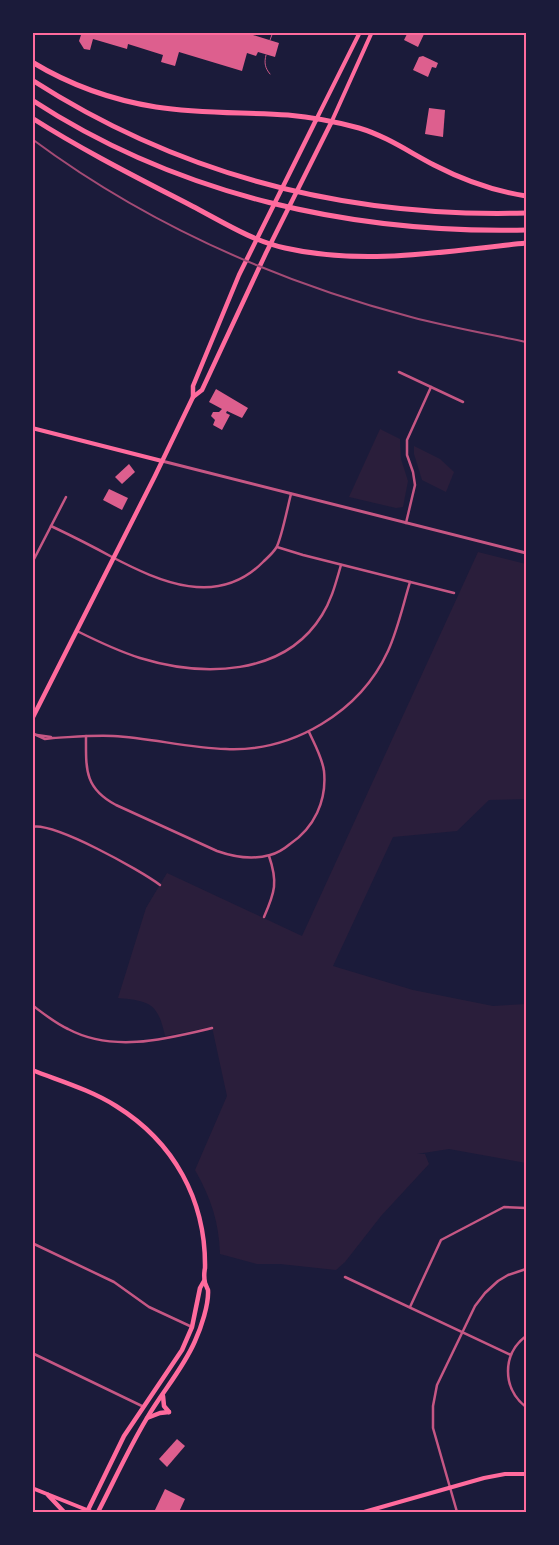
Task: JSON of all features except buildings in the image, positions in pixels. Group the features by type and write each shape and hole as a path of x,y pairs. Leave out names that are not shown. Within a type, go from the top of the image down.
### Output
{"highway":[{"path":"32,62 77,85 138,104 196,111 290,115 357,128 378,135 433,165 467,180 493,189 526,196"},
{"path":"32,80 96,118 147,142 202,164 268,185 333,200 391,208 455,212 526,213"},
{"path":"32,100 84,131 135,156 198,182 268,203 341,219 394,226 464,230 526,230"},
{"path":"32,118 80,148 143,182 257,238 284,248 317,253 372,256 526,243"},
{"path":"32,719 193,397 193,386 239,275 316,120"},
{"path":"193,397 202,390 266,253 331,122"},
{"path":"32,1070 100,1097 116,1106 146,1130 167,1151 180,1168 197,1210 204,1235 204,1281 208,1289 199,1332 188,1356 134,1439 98,1512"},
{"path":"89,1512 124,1436 176,1361 192,1327 200,1288 204,1281"},
{"path":"147,1418 160,1413 170,1412 164,1406 162,1400 163,1393"},
{"path":"48,1495 64,1512"}],"main road":[{"path":"316,120 360,32"},
{"path":"331,122 372,32"},
{"path":"32,428 162,461"},
{"path":"364,1512 494,1476 526,1474"},
{"path":"32,1488 89,1512"}],"street":[{"path":"399,372 463,402"},
{"path":"406,523 415,485 407,455 407,440 431,388"},
{"path":"162,461 526,553"},
{"path":"51,526 144,573 168,581 193,586 212,587 229,584 246,576 259,566 277,547 291,494"},
{"path":"32,563 66,496"},
{"path":"277,547 454,593"},
{"path":"76,631 128,654 167,665 209,669 239,668 265,661 290,650 310,631 328,604 341,565"},
{"path":"32,733 53,738 113,736 227,750 256,748 276,744 309,732 345,708 373,677 388,651 410,582"},
{"path":"86,736 88,776 95,790 108,800 217,851 244,858 269,856 279,852 302,835 313,821 322,800 324,772 319,753 309,732"},
{"path":"32,827 38,826 54,830 117,858 160,885"},
{"path":"264,917 276,885 269,856"},
{"path":"32,1005 70,1031 88,1037 121,1042 142,1042 212,1028"},
{"path":"410,1307 441,1240 504,1207 526,1208"},
{"path":"32,1243 114,1282 143,1304 192,1327"},
{"path":"457,1512 433,1428 432,1406 437,1385 475,1306 492,1286 508,1275 526,1269"},
{"path":"345,1277 511,1355"},
{"path":"526,1336 516,1346 511,1355 508,1369 509,1384 518,1399 526,1406"},
{"path":"32,1353 144,1407"}],"lane":[{"path":"270,40 273,32"},
{"path":"266,55 264,60 266,69 270,74"}],"shaded area":[{"path":"380,429 400,439 401,459 408,481 403,507 396,508 349,497"},
{"path":"414,446 440,459 454,472 446,492 422,480 414,454"},
{"path":"478,552 526,564 526,799 489,800 457,831 393,837 333,966 413,990 493,1006 526,1004 526,1163 449,1149 417,1154 425,1154 429,1164 381,1216 345,1262 336,1270 280,1264 257,1264 220,1254 218,1231 213,1210 206,1190 195,1170 227,1096 212,1027 165,1036 159,1017 151,1006 138,1001 118,998 146,908 167,873 302,936"}],"railway":[{"path":"32,139 75,169 166,223 262,267 311,286 411,317 526,342"}]}
